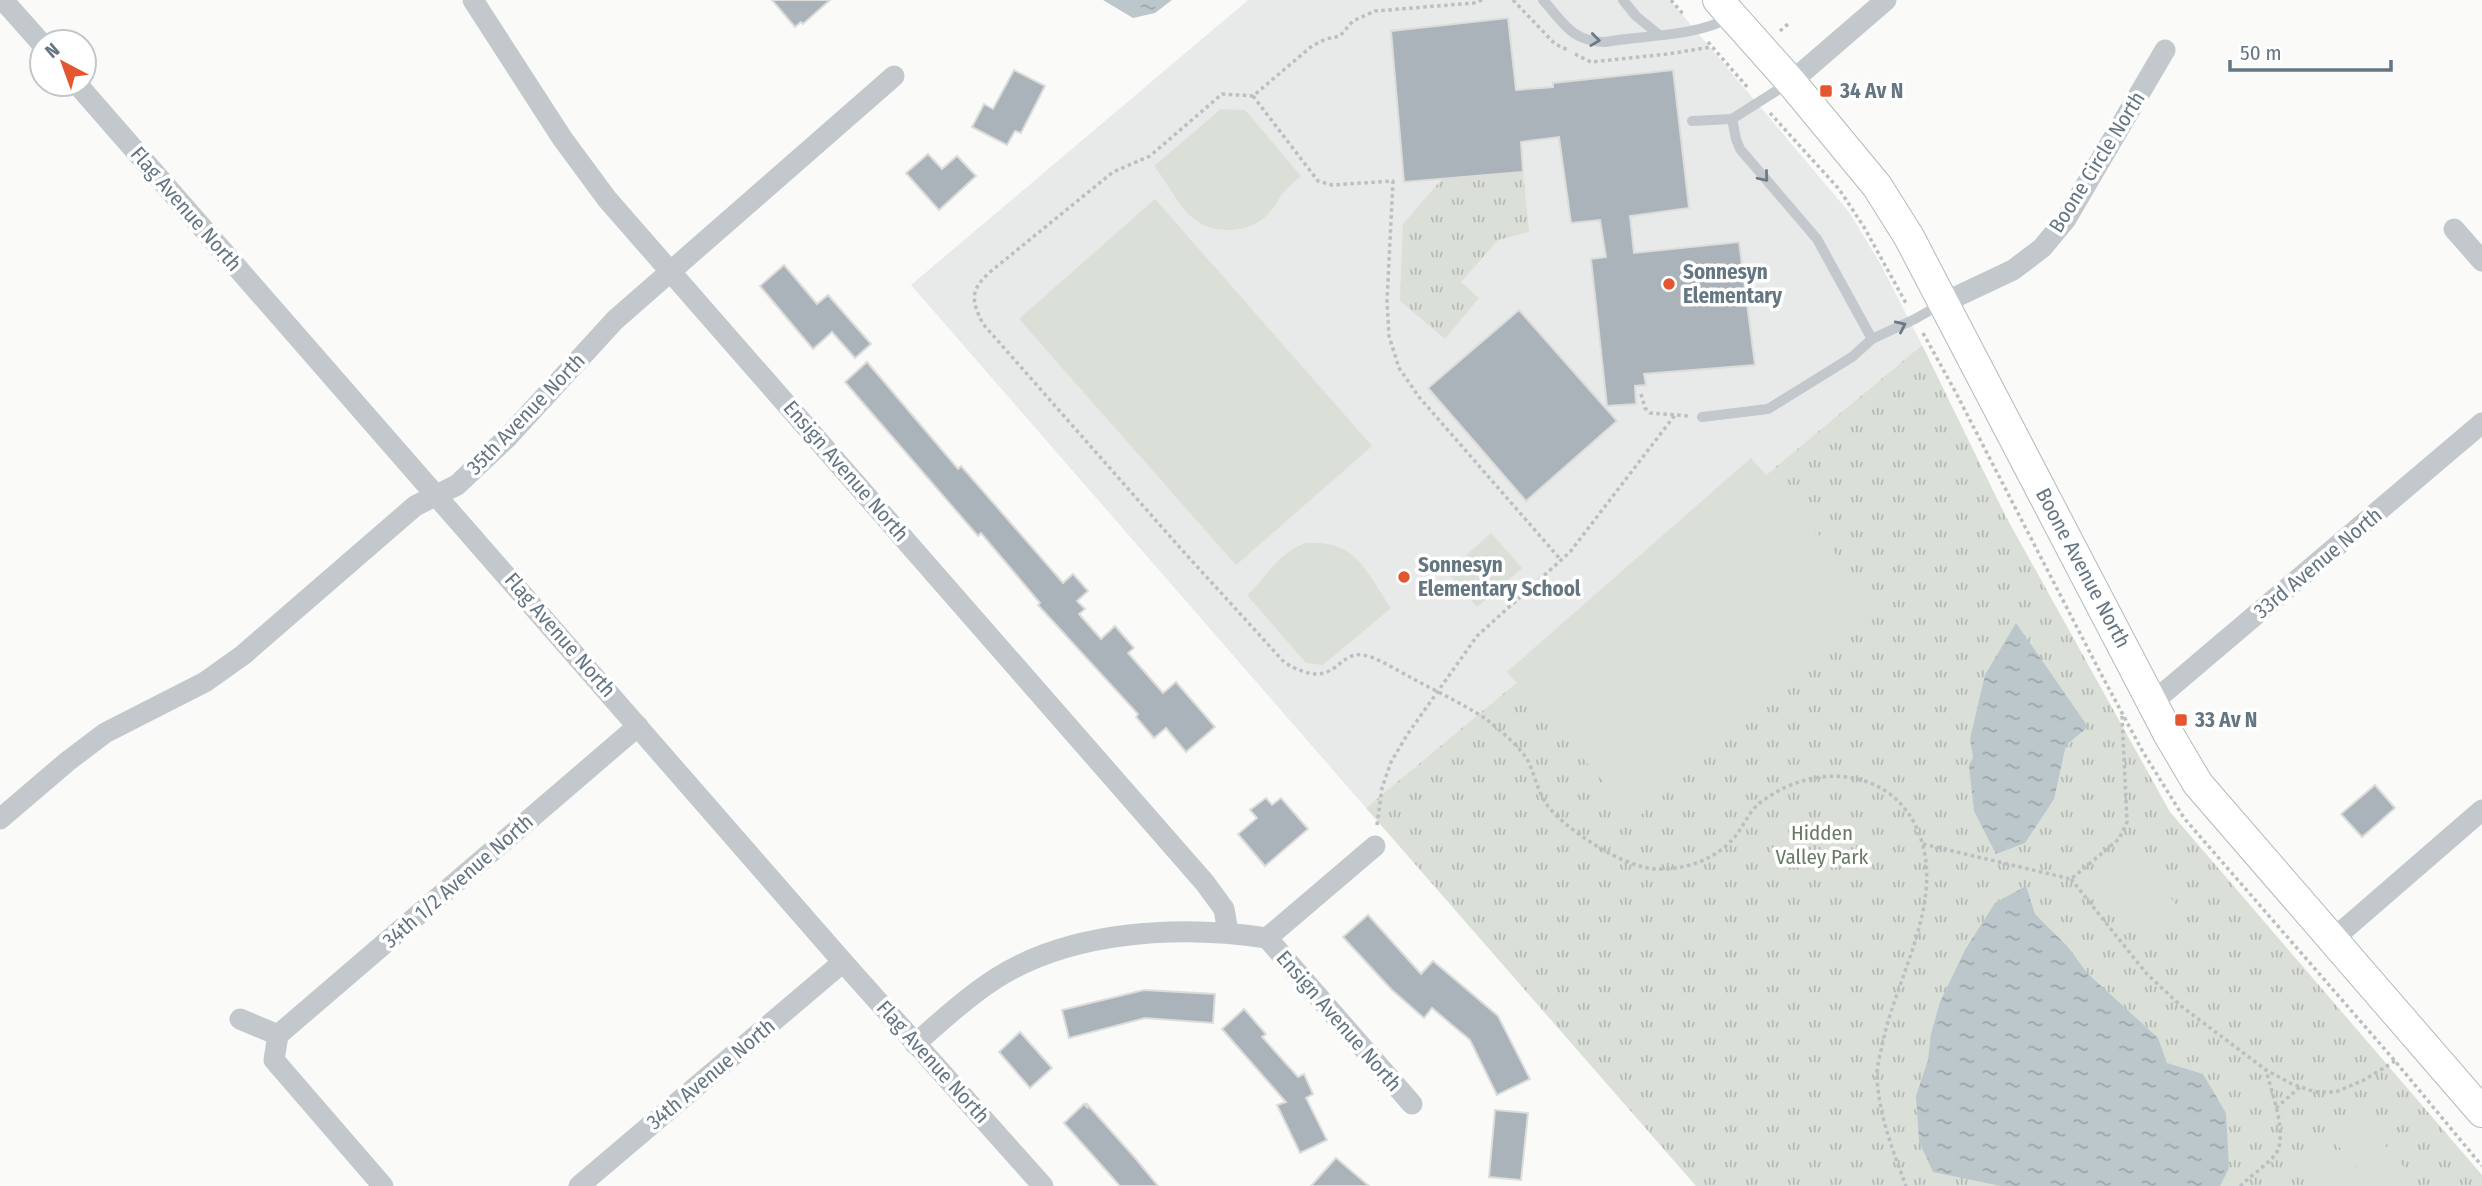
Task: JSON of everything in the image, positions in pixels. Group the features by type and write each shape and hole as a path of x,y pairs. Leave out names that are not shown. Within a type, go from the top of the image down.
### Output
{"street":[{"path":"3,0 28,28"},
{"name":"Ensign Avenue North","path":"473,0 562,138 607,199 1205,883 1224,909 1228,932"},
{"path":"1791,82 1886,0"},
{"name":"Boone Avenue North","path":"1725,8 1791,82 1877,187 1909,237 2169,734 2198,783 2482,1112"},
{"name":"Boone Circle North","path":"1943,303 2012,270 2042,248 2066,219 2086,188 2165,50"},
{"name":"35th Avenue North","path":"0,819 105,733 205,682 415,506 457,485 508,437 615,320 894,76"},
{"name":"Flag Avenue North","path":"89,98 437,494 1034,1183"},
{"path":"2454,229 2482,261"},
{"name":"33rd Avenue North","path":"2153,702 2482,423"},
{"name":"34th 1/2 Avenue North","path":"278,1035 638,726"},
{"path":"2332,940 2482,810"},
{"path":"915,1044 951,1012 996,979 1047,954 1100,940 1155,932 1228,932 1267,938 1375,846"},
{"name":"Ensign Avenue North","path":"1267,938 1412,1104"},
{"name":"34th Avenue North","path":"579,1186 843,962"},
{"path":"240,1019 278,1035 274,1060 383,1186"}],"lane":[{"path":"1543,0 1575,36 1605,42 1697,30 1720,23 1725,8"},
{"path":"1623,0 1636,16 1658,34"},
{"path":"1692,121 1732,119 1791,82"},
{"path":"1732,119 1741,149 1817,239 1872,339"},
{"path":"1702,417 1768,409 1852,357 1872,339 1943,303"}],"path":[{"path":"1482,0 1474,3 1375,11 1353,21 1340,36 1312,46 1253,96 1222,94 1150,156 1113,172 977,284 973,295 977,312 983,324 1285,663 1316,675 1332,671 1352,657 1360,655 1393,668 1487,720 1516,745 1527,759 1545,802 1598,848 1637,866 1654,869 1682,867 1726,848 1760,802 1805,780 1829,776 1854,778 1878,786 1896,797 1915,821 1927,864 1924,905 1884,1035 1877,1073 1884,1120 1906,1186"},
{"path":"1253,96 1318,180 1332,185 1393,181 1387,301 1389,336 1399,368 1419,397 1561,560"},
{"path":"1641,394 1645,408 1650,413 1702,417"},
{"path":"1375,846 1382,788 1391,762 1407,735 1477,636 1561,560 1675,415"},
{"path":"2071,878 2119,839 2127,822 2121,712"},
{"path":"1923,844 2071,878 2146,973 2181,1006 2266,1070 2300,1087 2336,1092 2364,1080 2395,1061"},
{"path":"2240,1186 2276,1155 2280,1142 2276,1108 2266,1070"},
{"path":"2276,1108 2300,1087"}],"shaded area":[{"name":"Sonnesyn Elementary School","path":"1248,0 1670,0 1849,212 1880,263 1922,345 1366,808 911,285"}],"green space":[{"path":"1221,109 1245,110 1301,176 1265,217 1253,225 1234,230 1214,229 1192,218 1154,166"},
{"path":"1523,172 1529,232 1498,240 1461,282 1479,298 1445,339 1400,301 1403,224 1442,179"},
{"path":"1155,199 1372,446 1236,565 1019,319"},
{"name":"Hidden Valley Park","path":"1922,345 2005,515 2170,812 2482,1175 2482,1186 1696,1186 1366,808"},
{"path":"1751,458 1881,605 1636,819 1507,672"},
{"path":"1491,533 1522,568 1477,607 1447,572"},
{"path":"1305,543 1323,543 1348,552 1366,570 1391,608 1323,665 1306,663 1247,595 1279,560"},
{"path":"2132,852 2185,915 2148,945 2095,882"},
{"path":"2361,1118 2412,1176 2401,1186 2373,1186 2334,1141"},
{"path":"2326,1149 2358,1186 2310,1186 2298,1172"}],"water":[{"path":"1103,0 1172,0 1155,13 1133,18"},
{"path":"2016,623 2088,727 2066,745 2054,799 2025,843 1996,854 1974,811 1969,766 1973,757 1970,739 1985,675"},
{"path":"2026,886 2035,914 2068,947 2087,973 2158,1038 2167,1063 2203,1074 2226,1113 2229,1168 2220,1186 2001,1186 1933,1172 1919,1141 1916,1096 1928,1060 1931,1034 1940,1002 1965,950 1995,903"}],"building":[{"path":"772,0 830,0 803,24 801,22 795,27"},
{"name":"Sonnesyn Elementary","path":"1508,18 1516,90 1553,87 1553,83 1673,70 1689,208 1630,216 1634,253 1739,242 1755,365 1644,374 1646,385 1635,386 1636,404 1607,406 1591,259 1606,257 1600,220 1571,223 1559,137 1521,142 1523,172 1404,182 1391,31"},
{"path":"1014,70 1045,86 1021,133 1015,131 1007,145 972,127 984,104 993,109"},
{"path":"928,154 942,169 957,156 976,176 939,210 906,173"},
{"path":"784,265 817,304 828,295 871,344 855,358 832,332 813,349 760,286"},
{"path":"1519,310 1617,421 1526,501 1428,388"},
{"path":"867,362 958,469 961,466 1063,583 1073,574 1088,591 1077,601 1085,609 1079,614 1101,639 1115,626 1134,648 1128,653 1163,693 1176,682 1215,727 1186,752 1166,728 1154,738 1136,717 1138,714 1038,605 1040,603 981,533 978,536 845,382"},
{"path":"2375,785 2395,808 2362,837 2341,814"},
{"path":"1266,798 1272,805 1281,798 1308,829 1265,866 1238,834 1257,818 1250,810"},
{"path":"1368,915 1421,974 1433,961 1498,1016 1530,1079 1497,1095 1470,1040 1432,1008 1424,1018 1391,989 1343,937"},
{"path":"1144,990 1215,994 1213,1023 1145,1018 1069,1038 1062,1010"},
{"path":"1244,1009 1266,1034 1262,1037 1298,1077 1304,1074 1313,1094 1306,1098 1327,1140 1300,1153 1277,1105 1286,1102 1222,1029"},
{"path":"1020,1032 1052,1068 1030,1088 999,1052"},
{"path":"1086,1103 1158,1186 1120,1186 1064,1123 1084,1104 1087,1107"},
{"path":"1495,1110 1528,1113 1521,1180 1489,1177"},
{"path":"1336,1158 1369,1186 1311,1186"}],"place":[{"name":"34 Av N","path":"1826,91"},
{"name":"Sonnesyn Elementary","path":"1669,284"},
{"name":"Sonnesyn Elementary School","path":"1404,577"},
{"name":"33 Av N","path":"2181,720"}]}
